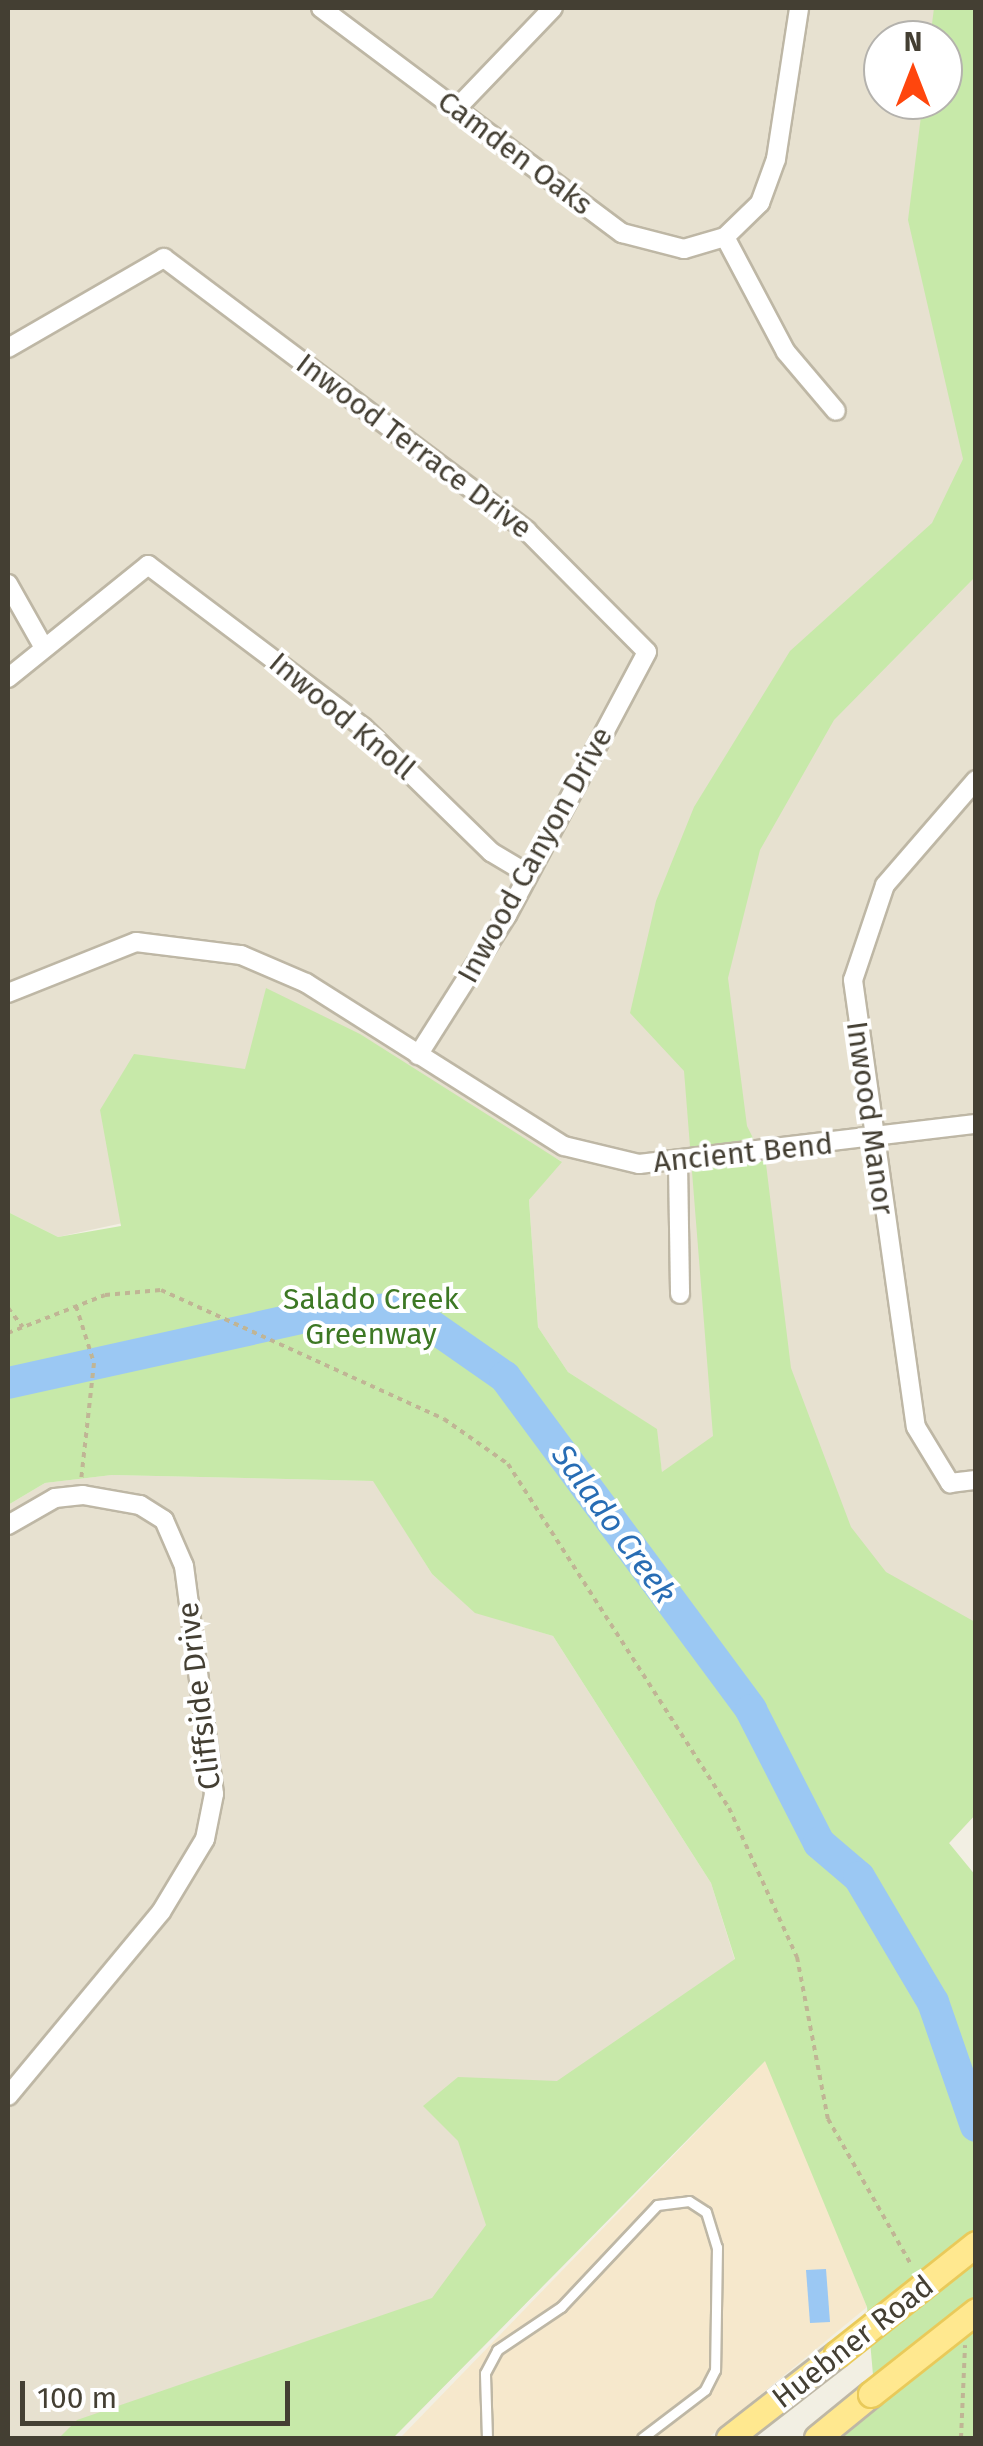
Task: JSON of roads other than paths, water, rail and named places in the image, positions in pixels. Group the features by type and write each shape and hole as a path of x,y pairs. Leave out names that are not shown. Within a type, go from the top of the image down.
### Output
{"main road":[{"name":"Huebner Road","path":"730,2438 976,2244"},
{"name":"Huebner Road","path":"817,2438 970,2319"}],"street":[{"name":"Camden Oaks","path":"321,8 632,238 684,249 725,238"},
{"path":"456,109 554,8"},
{"path":"799,8 774,170 760,203 725,238 786,352 836,411"},
{"name":"Inwood Terrace Drive","path":"8,348 164,258 527,531 647,652"},
{"name":"Inwood Knoll","path":"44,648 148,565 363,727 491,852 528,874"},
{"path":"8,584 44,648 8,678"},
{"name":"Inwood Canyon Drive","path":"418,1055 528,874 647,652"},
{"name":"Inwood Manor","path":"976,780 884,885 862,931 853,980 908,1394 950,1483 976,1480"},
{"name":"Ancient Bend","path":"8,993 114,946 199,944 306,983 564,1146 678,1163 976,1124"},
{"path":"678,1163 680,1294"},
{"name":"Cliffside Drive","path":"8,1526 55,1498 83,1495 140,1505 174,1537 214,1794 206,1839 161,1912 8,2096"}],"lane":[{"path":"487,2438 484,2373 496,2350 561,2307 657,2205 689,2200 706,2212 716,2247 715,2370 705,2390 642,2438"}],"water":[{"path":"826,2269 830,2322 810,2323 806,2270"}],"waterway":[{"name":"Salado Creek","path":"8,1383 319,1314 406,1308 505,1377 751,1710 819,1843 859,1877 933,2002 976,2126"}],"park label":[{"name":"Salado Creek Greenway","path":"371,1316"}]}
